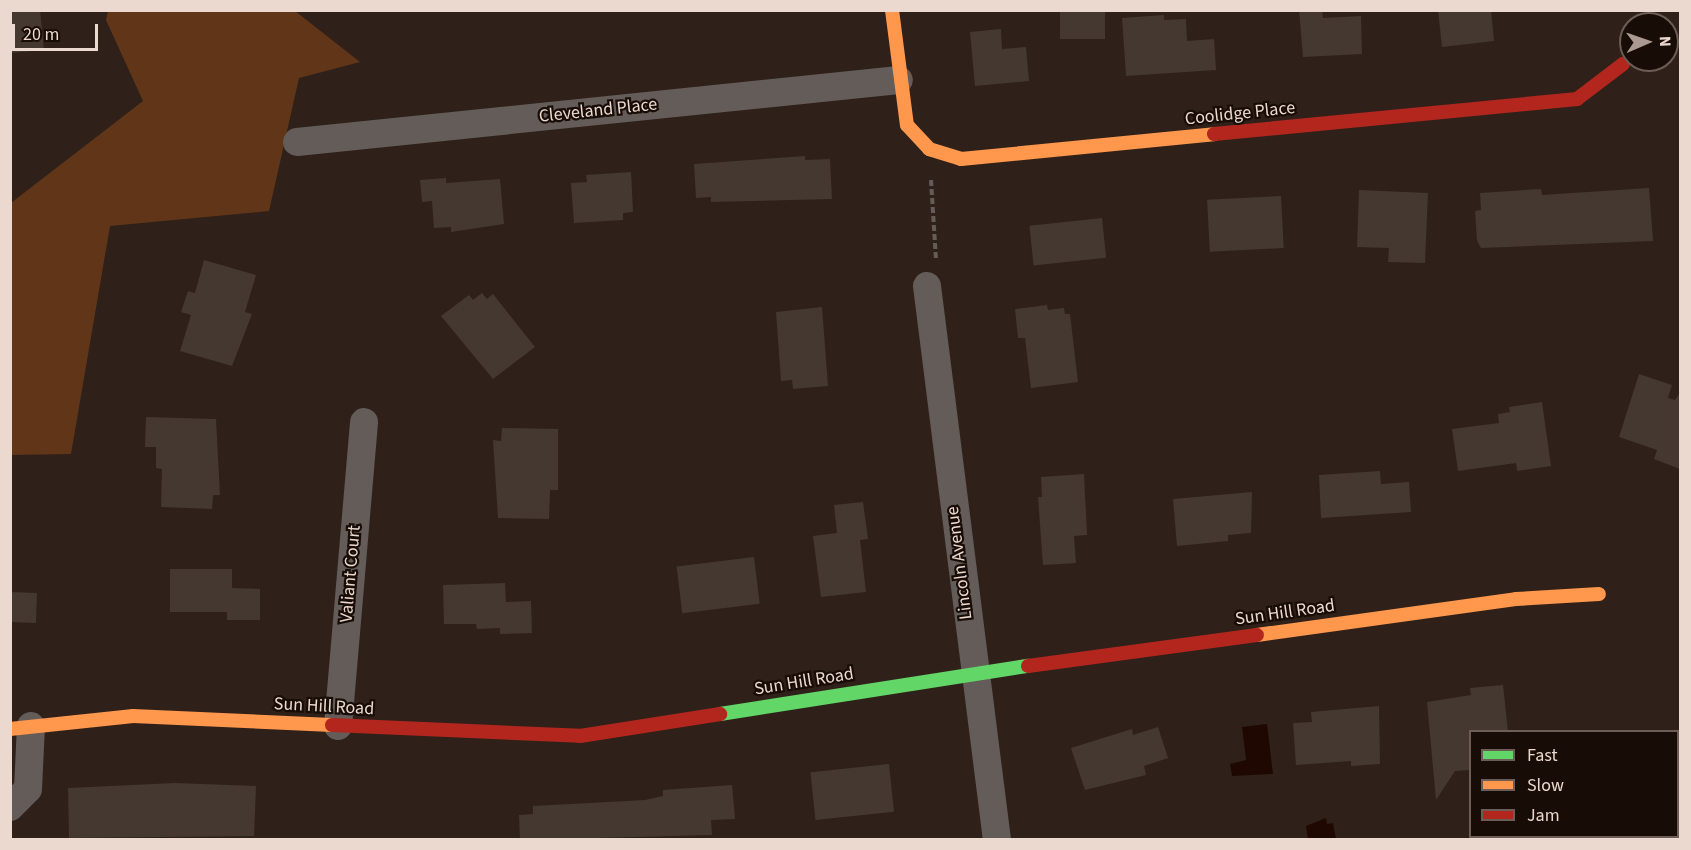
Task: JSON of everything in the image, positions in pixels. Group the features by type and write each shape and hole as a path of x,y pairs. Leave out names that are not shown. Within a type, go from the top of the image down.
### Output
{"street":[{"path":"892,10 899,80 907,125 929,149"},
{"name":"Coolidge Place","path":"929,149 961,159 1577,99 1619,67"},
{"name":"Cleveland Place","path":"297,142 899,80"},
{"name":"Lincoln Avenue","path":"927,286 973,674 998,840"},
{"name":"Valiant Court","path":"338,726 364,422"},
{"name":"Sun Hill Road","path":"21,728 133,716 580,736 973,674 1516,599 1599,594"},
{"path":"10,807 28,789 21,728"}],"path":[{"path":"927,286 937,274 929,149"}],"shaded area":[{"path":"108,11 295,11 360,62 299,78 269,211 110,226 71,454 11,455 11,203 143,101 106,20"},
{"path":"1267,724 1273,774 1232,776 1230,764 1246,760 1242,727"},
{"path":"1326,818 1327,824 1333,823 1336,839 1308,839 1306,826"}],"building":[{"path":"10,10 40,10 44,50 10,53"},
{"path":"1060,10 1105,10 1105,39 1060,39"},
{"path":"1299,10 1322,10 1323,18 1361,16 1362,54 1303,57"},
{"path":"1438,10 1491,10 1494,41 1442,47"},
{"path":"1164,15 1164,20 1186,19 1187,41 1214,39 1216,70 1126,76 1122,18"},
{"path":"1001,29 1002,49 1026,47 1029,81 975,86 970,32"},
{"path":"805,156 805,160 830,159 832,199 711,202 711,197 696,198 694,164"},
{"path":"631,172 633,212 623,213 623,220 574,223 571,183 587,182 586,175"},
{"path":"446,178 446,183 500,179 504,224 451,232 451,227 434,228 432,201 422,202 420,180"},
{"path":"1649,188 1653,241 1481,248 1477,241 1475,211 1481,210 1480,193 1541,189 1542,195"},
{"path":"1359,190 1428,193 1425,263 1388,262 1389,248 1357,247"},
{"path":"1281,196 1284,248 1210,252 1207,200"},
{"path":"1102,218 1106,258 1034,265 1029,226"},
{"path":"204,260 256,275 245,312 252,314 232,366 180,351 191,315 181,312 188,291 195,293"},
{"path":"482,293 487,299 493,294 535,347 493,379 441,316 469,295 473,300"},
{"path":"1047,305 1048,310 1064,308 1065,314 1070,314 1078,382 1031,388 1025,338 1018,338 1015,309"},
{"path":"822,307 828,386 793,389 792,380 781,381 776,312"},
{"path":"1639,374 1672,385 1668,398 1675,400 1680,393 1680,469 1654,459 1657,450 1619,437"},
{"path":"1542,402 1551,466 1517,471 1516,463 1458,471 1452,429 1499,423 1498,414 1510,412 1509,407"},
{"path":"146,417 216,419 220,495 213,495 212,509 161,507 162,469 156,468 156,447 145,447"},
{"path":"502,428 558,429 558,490 550,490 549,519 498,518 493,440 501,441"},
{"path":"1380,471 1381,484 1409,482 1411,512 1321,518 1319,475"},
{"path":"1084,474 1087,535 1074,536 1076,563 1043,565 1038,497 1042,497 1041,477"},
{"path":"1252,492 1251,533 1228,535 1228,541 1177,546 1173,499"},
{"path":"863,502 868,539 860,540 866,592 821,597 813,536 837,533 834,505"},
{"path":"754,557 760,604 682,613 677,567"},
{"path":"170,569 232,569 232,588 260,589 260,620 227,620 227,612 170,612"},
{"path":"505,583 506,602 531,601 532,633 500,634 500,628 477,629 476,624 444,624 443,585"},
{"path":"10,592 37,593 36,623 10,622"},
{"path":"1503,685 1508,730 1469,730 1469,770 1455,771 1436,800 1427,702 1471,695 1470,688"},
{"path":"1379,706 1380,764 1351,766 1351,761 1296,765 1293,723 1312,722 1311,712"},
{"path":"1158,727 1168,758 1144,766 1146,775 1085,790 1071,748 1132,729 1133,735"},
{"path":"889,764 894,812 815,820 810,772"},
{"path":"175,783 256,786 254,836 69,838 68,788"},
{"path":"732,785 735,819 711,820 712,835 520,840 519,815 533,814 533,806 645,800 663,796 663,790"}],"traffic: fast":[{"path":"720,714 1028,666"}],"traffic: slow":[{"path":"892,10 907,125 929,149 961,159 1214,134"},
{"path":"1257,635 1516,599 1599,594"},
{"path":"10,729 133,716 332,725"}],"traffic: jam":[{"path":"1214,134 1577,99 1619,67"},
{"path":"1028,666 1257,635"},
{"path":"332,725 580,736 720,714"}]}
